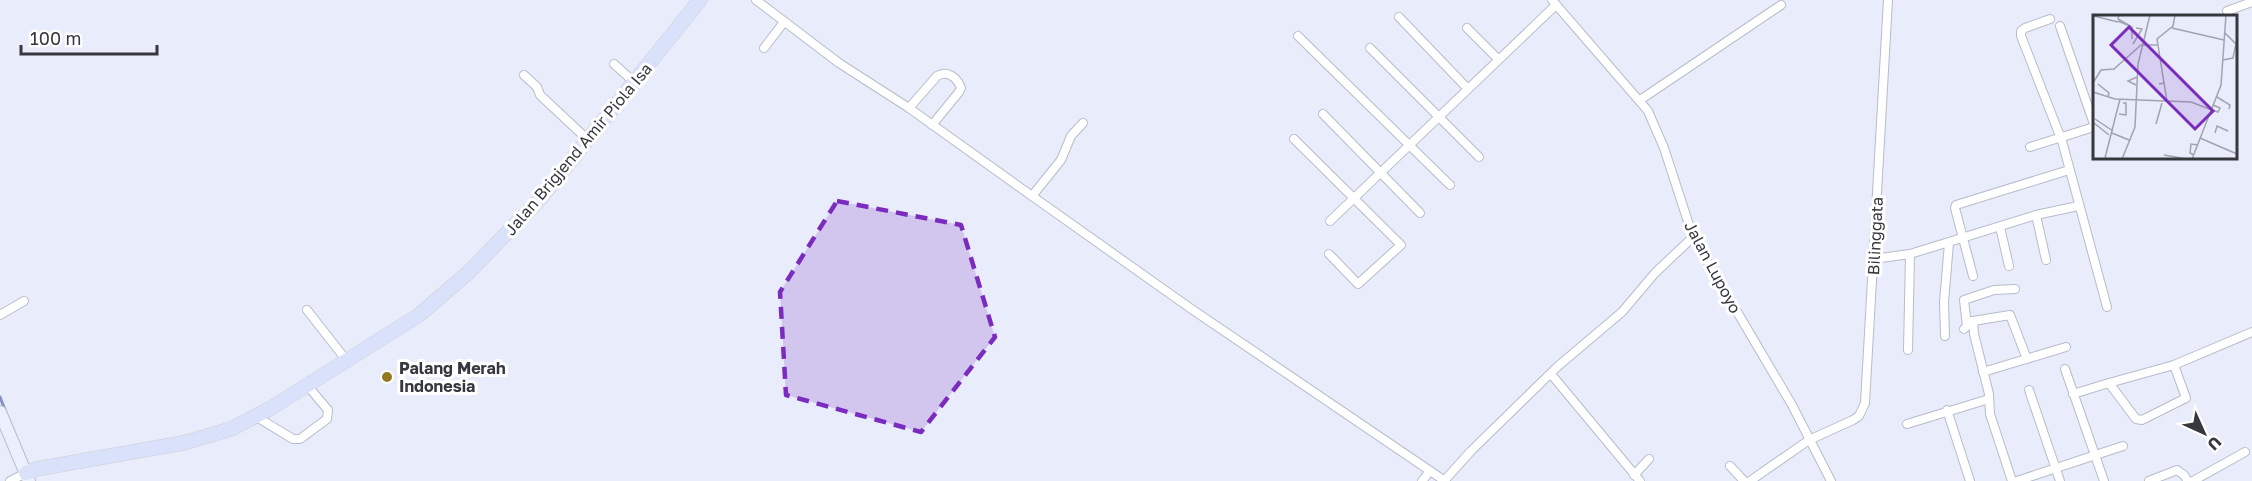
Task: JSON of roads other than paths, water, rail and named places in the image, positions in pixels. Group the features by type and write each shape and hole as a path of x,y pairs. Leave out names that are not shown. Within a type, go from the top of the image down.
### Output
{"main road":[{"name":"Jalan Brigjend Amir Piola Isa","path":"27,477 36,469 183,443 231,429 347,361 419,315 469,272 540,199 700,0"}],"street":[{"path":"756,0 839,63 909,108 1190,308 1444,481 1471,451 1551,374 1622,312 1655,273 1693,237"},
{"name":"Bilinggata","path":"1750,481 1809,440 1859,416 1865,403 1876,259 1888,0"},
{"path":"1330,221 1468,89 1554,2"},
{"name":"Jalan Lupoyo","path":"1554,2 1640,100 1655,124 1693,237 1778,379 1831,481"},
{"path":"2227,11 2252,2"},
{"path":"1640,100 1781,5"},
{"path":"1399,17 1468,89"},
{"path":"2050,19 2025,28 2021,31 2021,36 2061,137 2107,307"},
{"path":"764,48 784,22"},
{"path":"2060,26 2093,123"},
{"path":"1467,28 1498,59"},
{"path":"1298,36 1449,185"},
{"path":"1370,48 1479,157"},
{"path":"614,64 634,82"},
{"path":"909,108 937,75 942,73 951,75 961,88 932,125"},
{"path":"524,75 537,87 540,95 587,139"},
{"path":"1323,114 1420,213"},
{"path":"1032,196 1061,160 1071,136 1083,123"},
{"path":"2031,147 2093,126"},
{"path":"1294,139 1401,246 1358,284 1329,254"},
{"path":"1973,276 1956,208 1959,203 2069,170"},
{"path":"1876,259 1910,254 2036,215 2078,206"},
{"path":"2036,215 2046,260"},
{"path":"2000,227 2009,266"},
{"path":"1946,336 1944,302 1949,243"},
{"path":"1908,350 1910,254"},
{"path":"2012,481 1990,414 1983,372 1974,333 1968,324 1964,300 1994,290 2015,289"},
{"path":"0,315 24,301"},
{"path":"307,310 347,361"},
{"path":"1968,324 2010,315 2027,359"},
{"path":"2073,394 2174,365 2252,332"},
{"path":"1983,372 2066,347"},
{"path":"2109,382 2136,419 2142,420 2186,398 2174,365"},
{"path":"2065,369 2104,481"},
{"path":"1551,374 1637,478 1649,459"},
{"path":"255,416 293,439 300,439 328,415 328,410 307,385"},
{"path":"2029,390 2060,481"},
{"path":"1907,424 1989,399"},
{"path":"1947,410 1970,481"},
{"path":"0,412 27,477 10,481"},
{"path":"2017,481 2123,446"},
{"path":"2193,481 2245,452"},
{"path":"1730,466 1744,481"},
{"path":"2149,481 2176,470 2188,481"},
{"path":"1422,481 1430,471"}],"waterway":[{"path":"0,397 5,410"}],"place":[{"name":"Palang Merah Indonesia","path":"387,377"}]}
